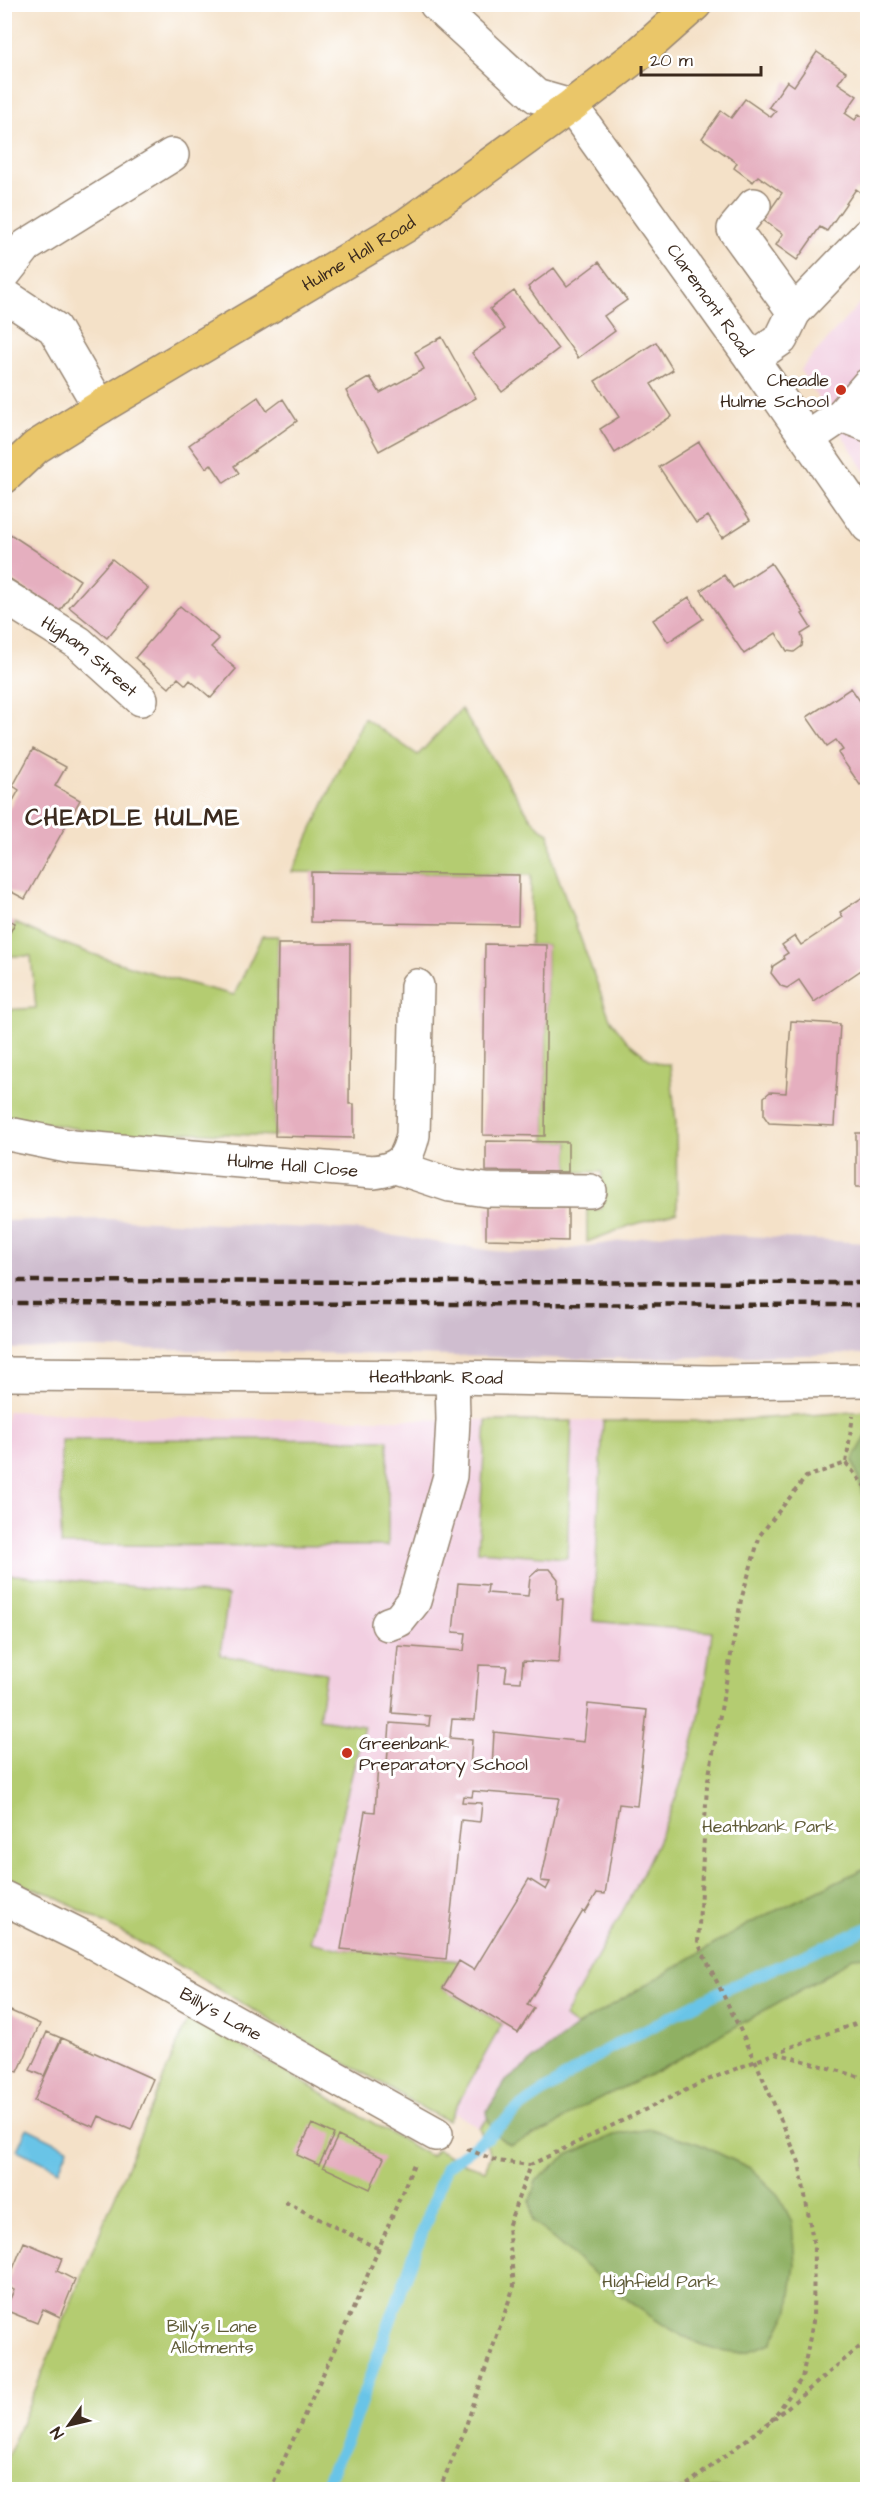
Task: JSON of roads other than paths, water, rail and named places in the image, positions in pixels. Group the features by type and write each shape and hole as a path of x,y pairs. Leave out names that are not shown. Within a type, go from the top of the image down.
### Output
{"main road":[{"name":"Hulme Hall Road","path":"4,477 36,447 405,226 572,106 640,53 695,4"}],"street":[{"path":"436,4 536,96 572,106"},
{"name":"Claremont Road","path":"572,106 808,438 867,526"},
{"path":"4,274 26,246 172,155"},
{"path":"754,205 734,229 794,312"},
{"path":"752,359 781,339 794,312 867,235"},
{"path":"4,295 54,328 100,407"},
{"path":"808,438 855,420 867,385"},
{"name":"Higham Street","path":"4,596 79,643 141,699"},
{"path":"417,986 412,1135 409,1151 396,1167 450,1185 486,1190 590,1191"},
{"name":"Hulme Hall Close","path":"4,1133 72,1148 374,1172 396,1167"},
{"name":"Heathbank Road","path":"4,1374 452,1377 710,1382 867,1380"},
{"path":"388,1624 399,1620 414,1601 450,1476 453,1420 452,1377"},
{"name":"Billy's Lane","path":"4,1898 89,1940 432,2132"}],"water":[{"path":"27,2128 68,2148 59,2170 17,2150"}],"waterway":[{"path":"323,2490 350,2432 446,2167 487,2137 518,2109 606,2050 721,1991 868,1928"}],"railway":[{"path":"4,1281 868,1283"},
{"path":"4,1303 868,1305"}],"place":[{"name":"Cheadle Hulme School","path":"841,390"},
{"name":"Greenbank Preparatory School","path":"347,1753"}],"district":[{"name":"CHEADLE HULME","path":"133,817"}],"park label":[{"name":"Heathbank Park","path":"769,1826"},
{"name":"Highfield Park","path":"660,2281"},
{"name":"Billy's Lane Allotments","path":"212,2336"}]}
